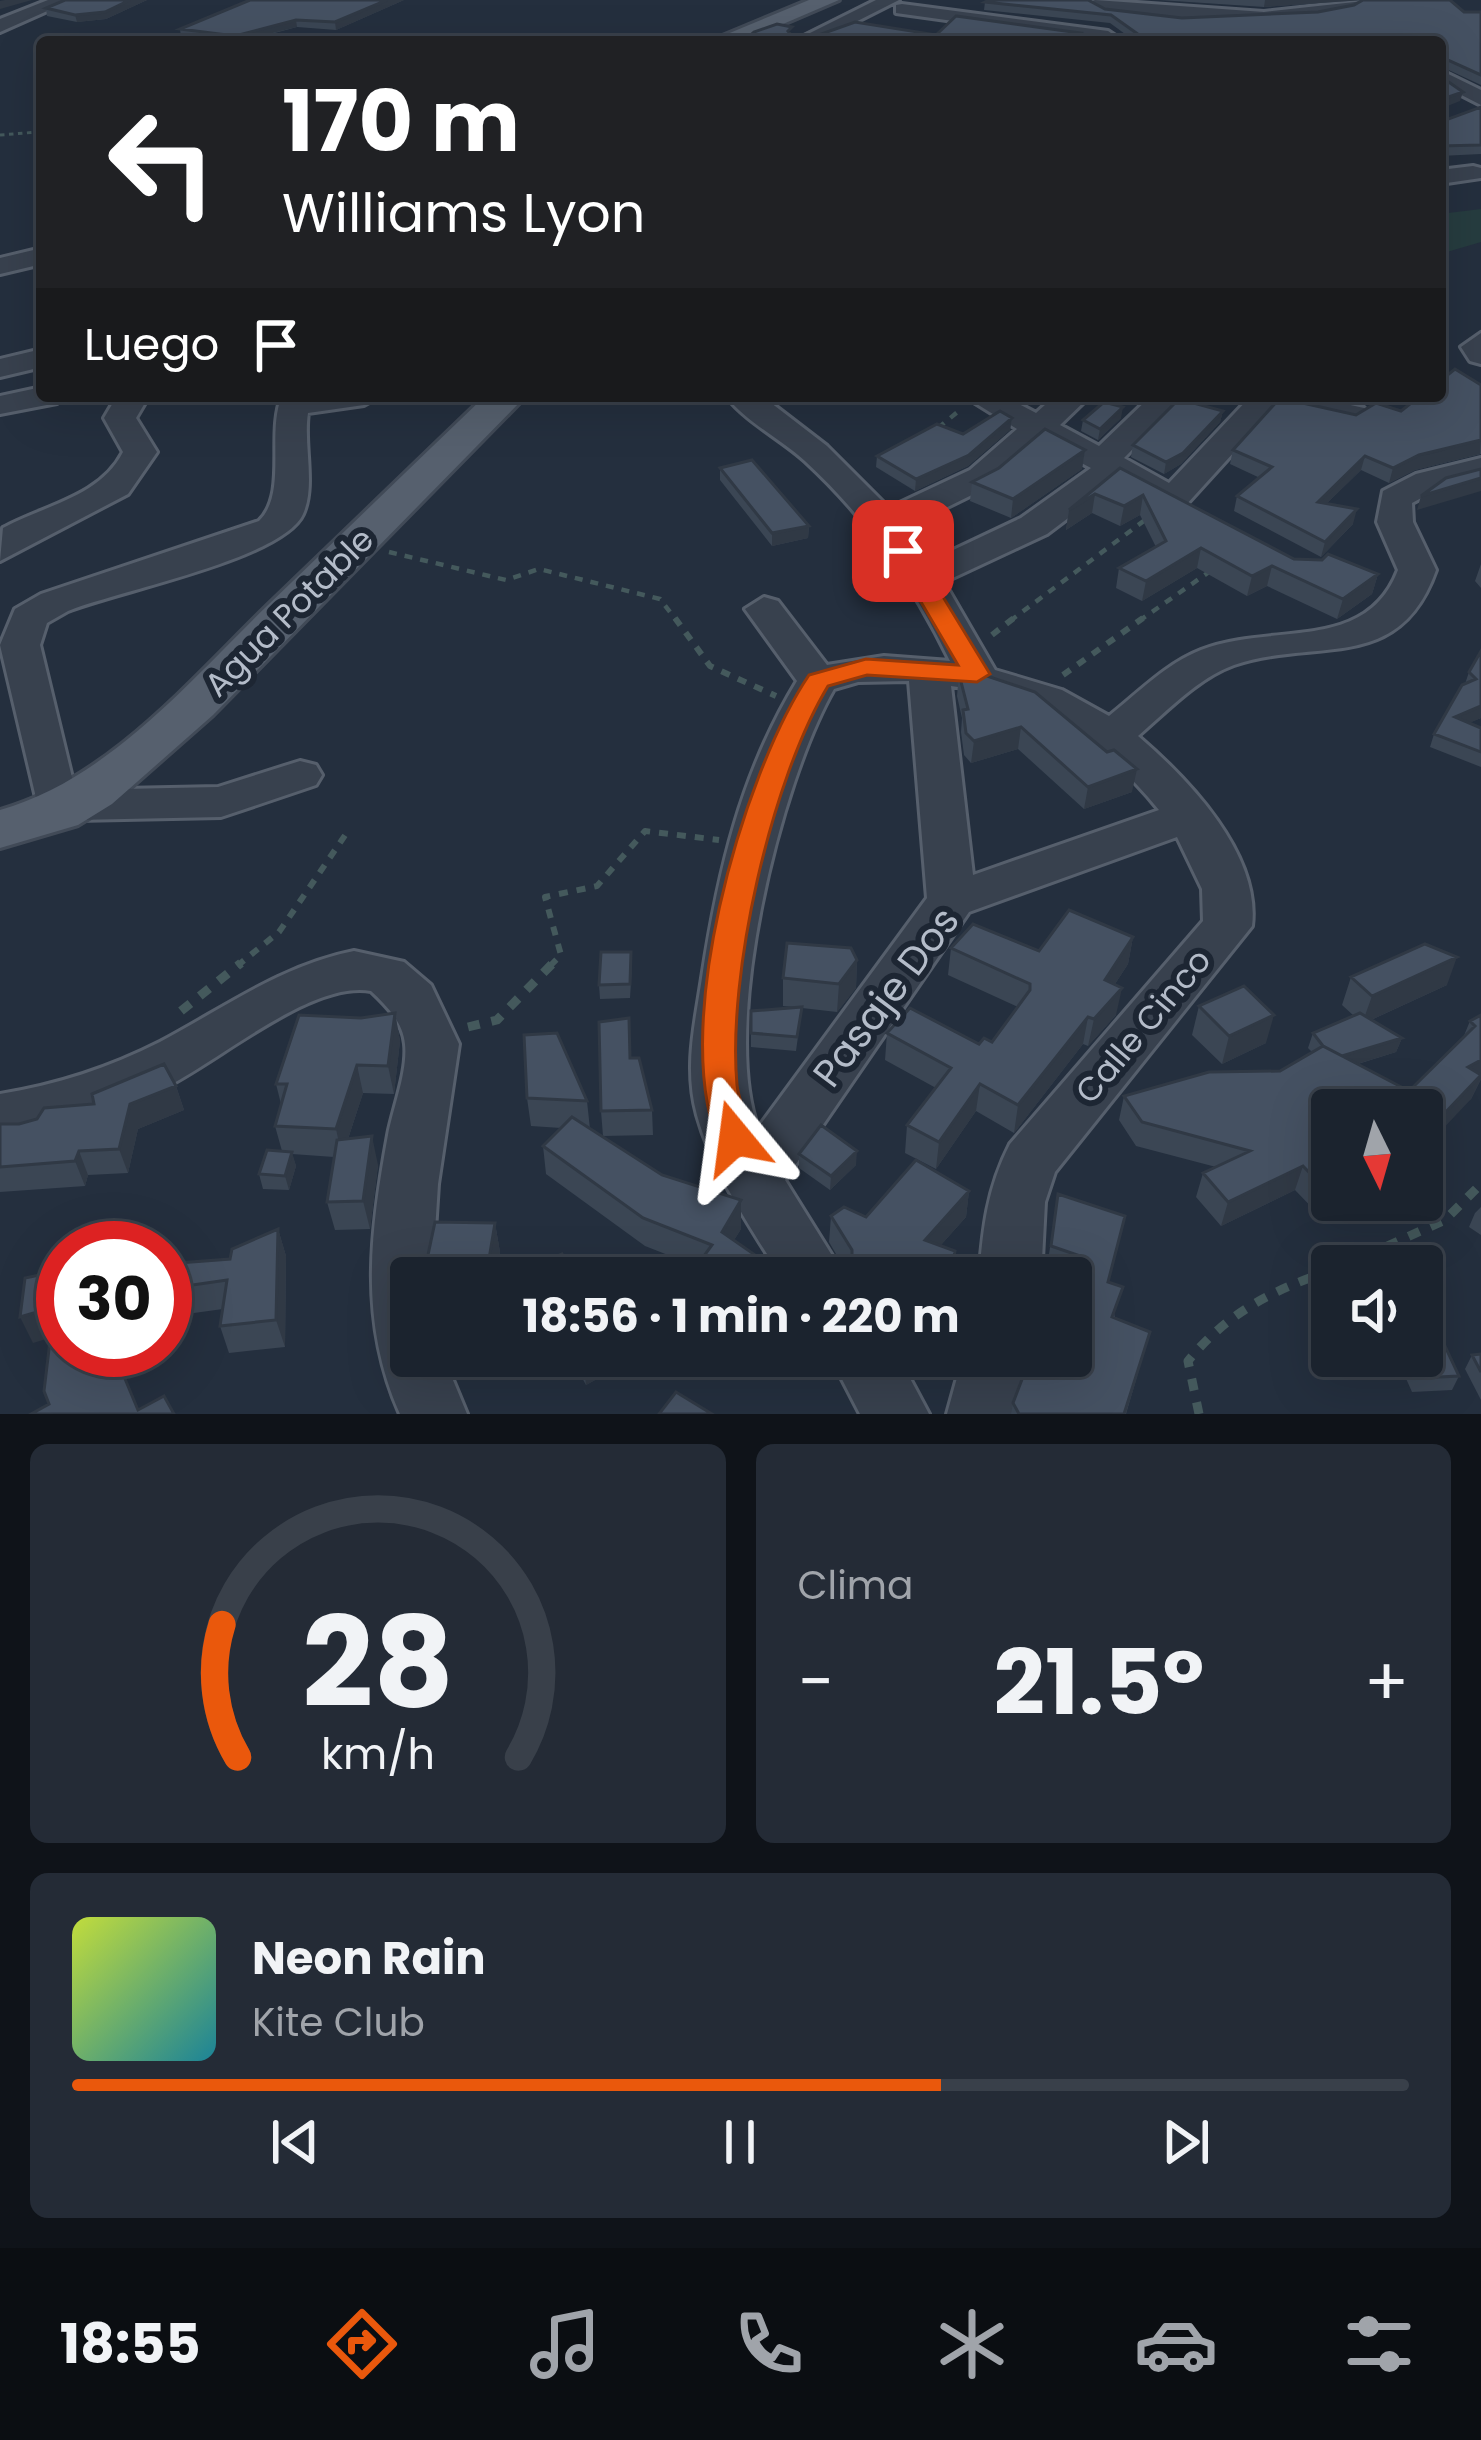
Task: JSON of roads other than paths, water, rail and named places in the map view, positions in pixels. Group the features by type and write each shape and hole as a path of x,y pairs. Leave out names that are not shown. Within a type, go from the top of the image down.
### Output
{"main road":[{"path":"735,36 828,0"},
{"name":"Agua Potable","path":"66,808 195,704 501,402"},
{"path":"0,829 66,808"}],"street":[{"path":"5,0 27,16"},
{"path":"0,26 63,0"},
{"path":"987,0 1243,36"},
{"path":"1191,0 1223,16"},
{"path":"1271,0 1302,14"},
{"path":"1084,2 1135,19"},
{"path":"1084,2 1223,16 1302,14 1353,2"},
{"path":"816,36 896,4 1082,36"},
{"path":"1111,36 1135,19"},
{"path":"866,25 941,36"},
{"path":"1446,81 1477,106"},
{"path":"1446,176 1473,173"},
{"path":"0,266 36,257"},
{"path":"1481,342 1476,347 1481,355"},
{"path":"0,368 36,359"},
{"path":"0,405 36,398"},
{"path":"0,550 18,535 123,482 140,452 120,418 129,402"},
{"path":"296,402 283,519 254,539 224,550 88,585 48,602 23,629 13,679 66,808 221,802 300,776"},
{"path":"750,402 848,478 886,524 921,579 955,663 952,900"},
{"path":"971,402 1042,426 1212,520"},
{"path":"886,524 982,477 1068,402"},
{"path":"921,579 1034,526 1110,463 1164,402"},
{"path":"1173,499 1262,402"},
{"path":"1295,402 1353,415"},
{"path":"1112,735 1212,659 1335,639 1391,620 1406,602 1417,570 1395,522 1395,498 1428,481 1481,468"},
{"path":"764,609 810,694 775,768 740,880 723,1007 719,1089 755,1177 803,1257"},
{"name":"Calle Cinco","path":"810,694 866,667 955,663 1040,692 1112,735 1152,771 1188,816 1220,869 1232,902 1227,926 1030,1161 1015,1202 1011,1257"},
{"name":"Pasaje Dos","path":"755,1177 952,900 1188,816"},
{"path":"0,1117 126,1083 203,1043 296,982 331,971 376,974 405,989 424,1015 429,1035 398,1284 403,1333 419,1389 434,1414"},
{"path":"874,1377 896,1414"},
{"path":"980,1414 990,1377"}]}
